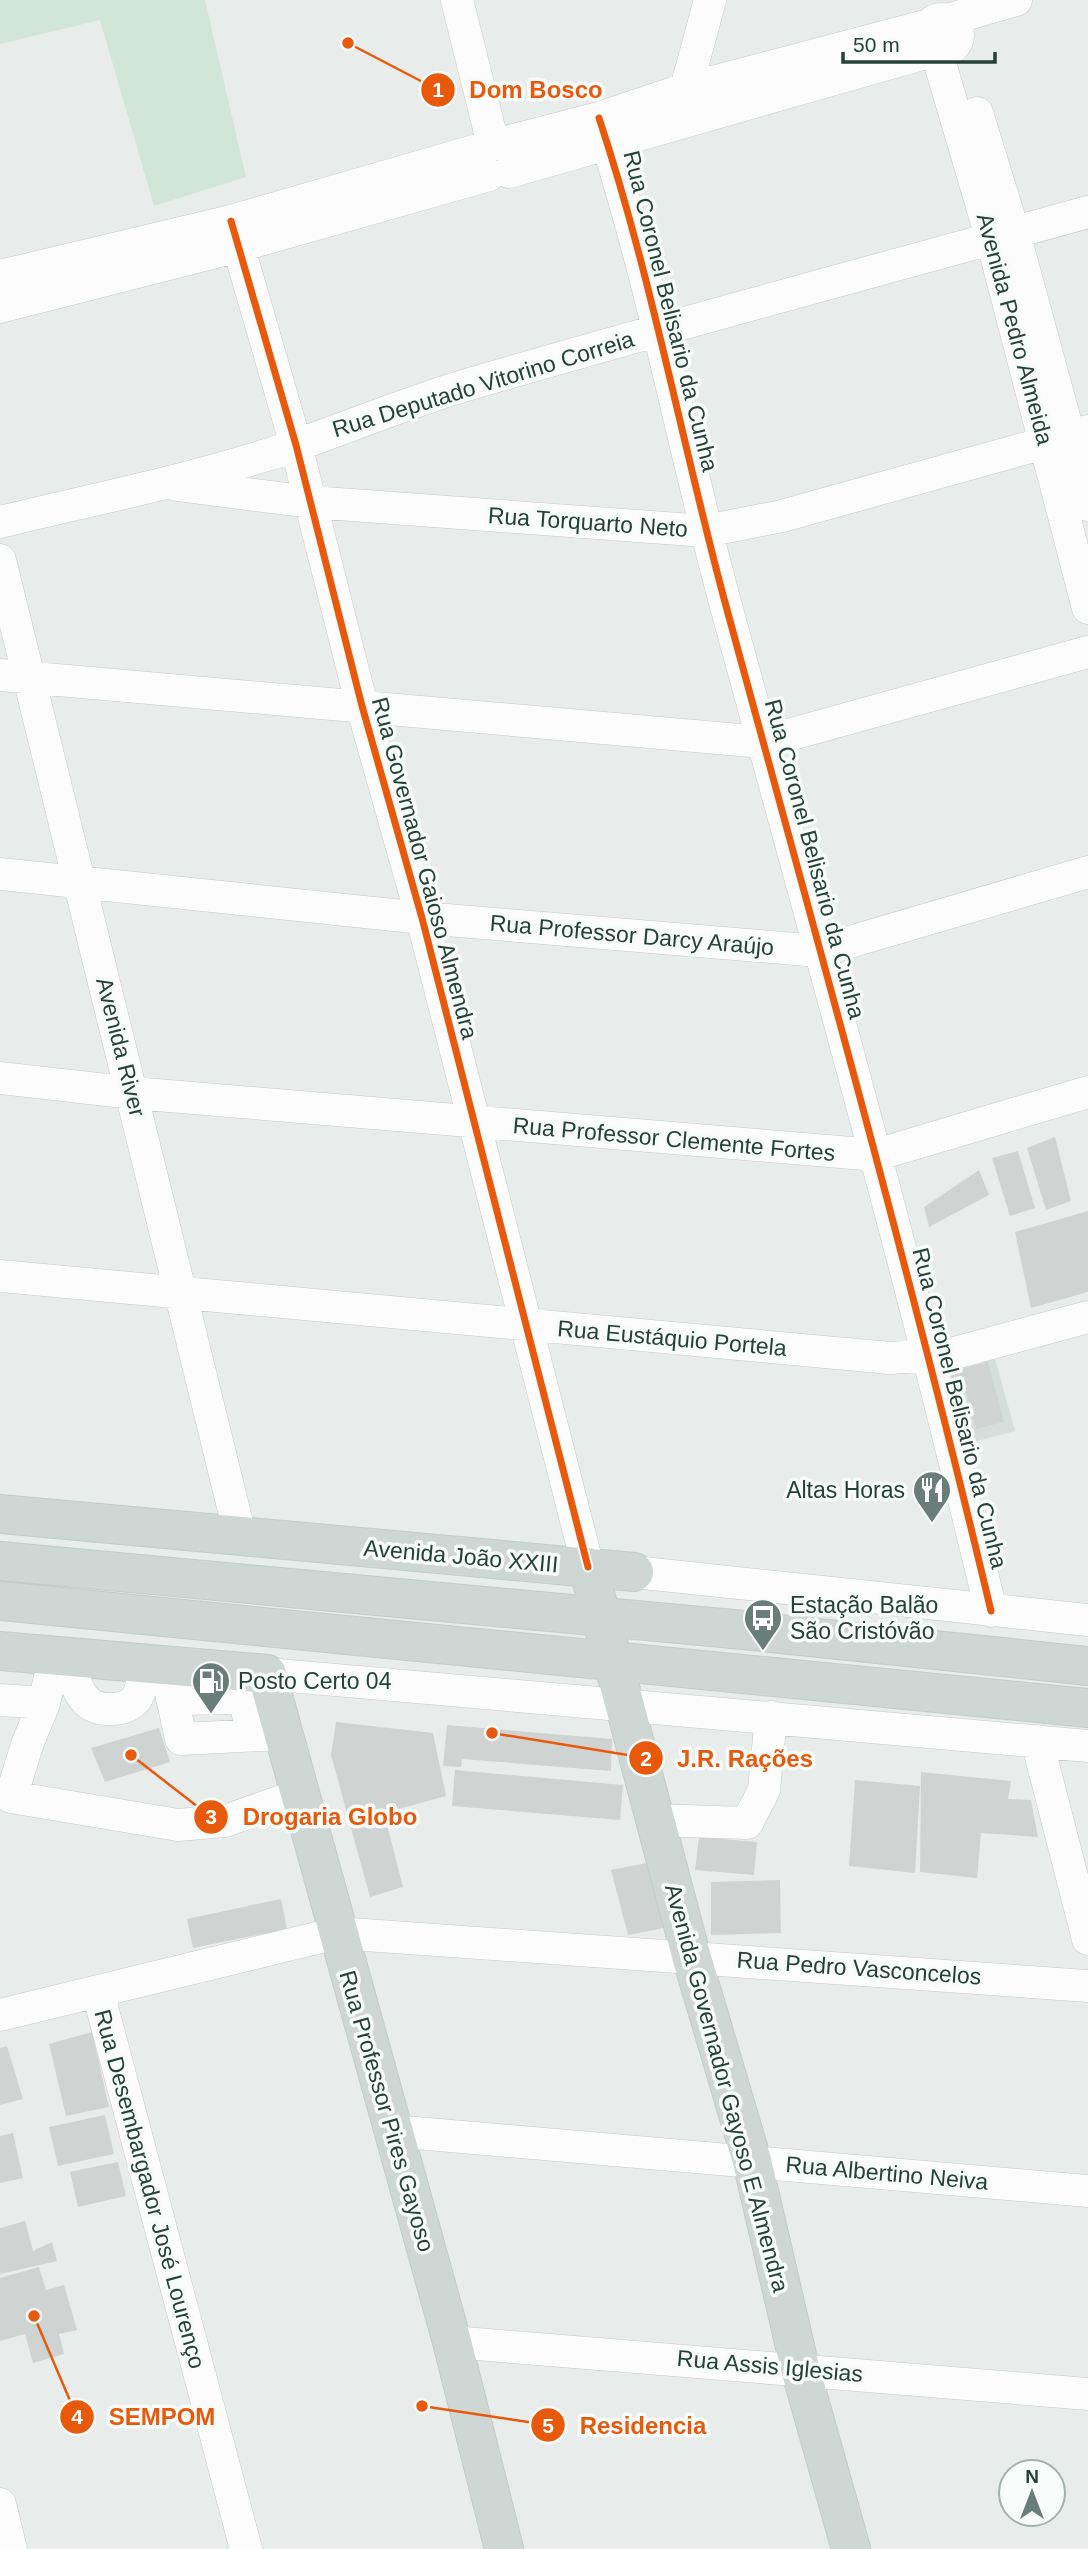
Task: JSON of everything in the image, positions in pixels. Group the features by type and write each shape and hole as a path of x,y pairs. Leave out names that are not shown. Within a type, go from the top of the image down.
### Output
{"main road":[{"name":"Avenida João XXIII","path":"0,1514 634,1572"},
{"name":"Avenida João XXIII","path":"0,1561 1088,1666"},
{"name":"Avenida Governador Gayoso E Almendra","path":"588,1567 691,1955 752,2161 800,2368 851,2549"},
{"path":"0,1601 1088,1708"},
{"path":"0,1651 62,1657 162,1675 267,1674"},
{"name":"Rua Professor Pires Gayoso","path":"267,1674 268,1735 299,1795 508,2549"}],"street":[{"path":"457,0 495,156"},
{"path":"467,34 477,0"},
{"path":"686,89 710,0"},
{"path":"0,307 235,233 495,156 603,130 940,27 1016,0"},
{"path":"603,130 686,89 940,27"},
{"name":"Avenida Pedro Almeida","path":"940,27 1088,506"},
{"name":"Rua Coronel Belisario da Cunha","path":"603,130 660,329 706,531 930,1358 991,1611"},
{"name":"Rua Deputado Vitorino Correia","path":"0,522 161,483 296,445 365,417 660,329 1088,212"},
{"path":"0,276 235,233"},
{"name":"Rua Governador Gaioso Almendra","path":"235,233 296,445 362,706 422,918 472,1123 588,1567"},
{"name":"Avenida Pedro Almeida","path":"1068,437 1088,608"},
{"name":"Rua Torquarto Neto","path":"161,483 311,502 706,531 738,527 1068,437"},
{"name":"Avenida River","path":"0,560 13,676 79,882 240,1535"},
{"path":"13,676 763,742 1088,652"},
{"name":"Rua Professor Darcy Araújo","path":"0,874 422,918 819,951 1088,872"},
{"name":"Rua Professor Clemente Fortes","path":"0,1078 133,1093 472,1123 876,1155 1088,1092"},
{"name":"Rua Eustáquio Portela","path":"0,1276 890,1358 930,1358 1088,1317"},
{"name":"Avenida João XXIII","path":"634,1572 1088,1620"},
{"path":"62,1657 75,1686 86,1702 102,1710 124,1709 162,1675 181,1738 268,1735"},
{"path":"62,1657 27,1745 11,1797 178,1825 225,1821 299,1795"},
{"path":"267,1674 1088,1746"},
{"path":"0,1700 44,1703"},
{"path":"655,1820 747,1823 764,1790 771,1717"},
{"path":"1037,1741 1088,1939"},
{"name":"Rua Pedro Vasconcelos","path":"0,2015 337,1933 691,1955 1088,1986"},
{"name":"Rua Desembargador José Lourenço","path":"98,1992 246,2549"},
{"name":"Rua Albertino Neiva","path":"393,2131 1088,2191"},
{"name":"Rua Assis Iglesias","path":"452,2342 800,2368 1088,2394"},
{"path":"0,2504 11,2549"}],"shaded area":[{"path":"995,1359 1015,1431 970,1443 950,1372"}],"green space":[{"path":"0,0 205,0 246,177 154,206 100,20 0,44"}],"building":[{"path":"1055,1137 1071,1201 1046,1210 1027,1148"},
{"path":"1018,1151 1035,1208 1010,1216 992,1158"},
{"path":"979,1170 989,1195 929,1227 924,1207"},
{"path":"1088,1211 1088,1292 1031,1308 1015,1232"},
{"path":"988,1362 1004,1422 976,1429 963,1380 953,1383 950,1372"},
{"path":"336,1722 433,1733 446,1796 384,1813 403,1887 370,1897 331,1755"},
{"path":"447,1725 612,1739 611,1771 462,1759 461,1767 443,1766"},
{"path":"159,1728 170,1762 105,1782 91,1748"},
{"path":"455,1770 623,1785 620,1820 452,1806"},
{"path":"921,1772 1011,1781 1008,1799 1031,1800 1038,1837 981,1833 977,1878 920,1872"},
{"path":"855,1780 920,1786 915,1873 849,1866"},
{"path":"699,1837 757,1842 754,1875 695,1870"},
{"path":"647,1863 664,1928 628,1935 611,1870"},
{"path":"780,1880 781,1933 711,1935 711,1882"},
{"path":"281,1899 287,1929 193,1948 187,1919"},
{"path":"92,2032 109,2107 66,2116 49,2044"},
{"path":"7,2046 23,2099 0,2105 0,2048"},
{"path":"105,2115 114,2154 58,2166 49,2127"},
{"path":"13,2133 23,2178 0,2183 0,2136"},
{"path":"118,2162 126,2196 78,2207 70,2172"},
{"path":"25,2221 33,2251 52,2242 57,2261 0,2274 0,2228"},
{"path":"39,2267 46,2290 64,2285 77,2330 59,2334 64,2354 33,2363 25,2334 0,2341 0,2278"}],"cycle path":[{"path":"599,118 635,239 726,606 896,1233 991,1611"},
{"path":"231,221 296,445 362,706 422,918 588,1567"}],"place":[{"name":"Dom Bosco","path":"348,43"},
{"name":"Altas Horas","path":"932,1524"},
{"name":"Estação Balão São Cristóvão","path":"763,1652"},
{"name":"Posto Certo 04","path":"211,1715"},
{"name":"J.R. Rações","path":"492,1733"},
{"name":"Drogaria Globo","path":"131,1755"},
{"name":"SEMPOM","path":"34,2316"},
{"name":"Residencia","path":"422,2406"}]}
